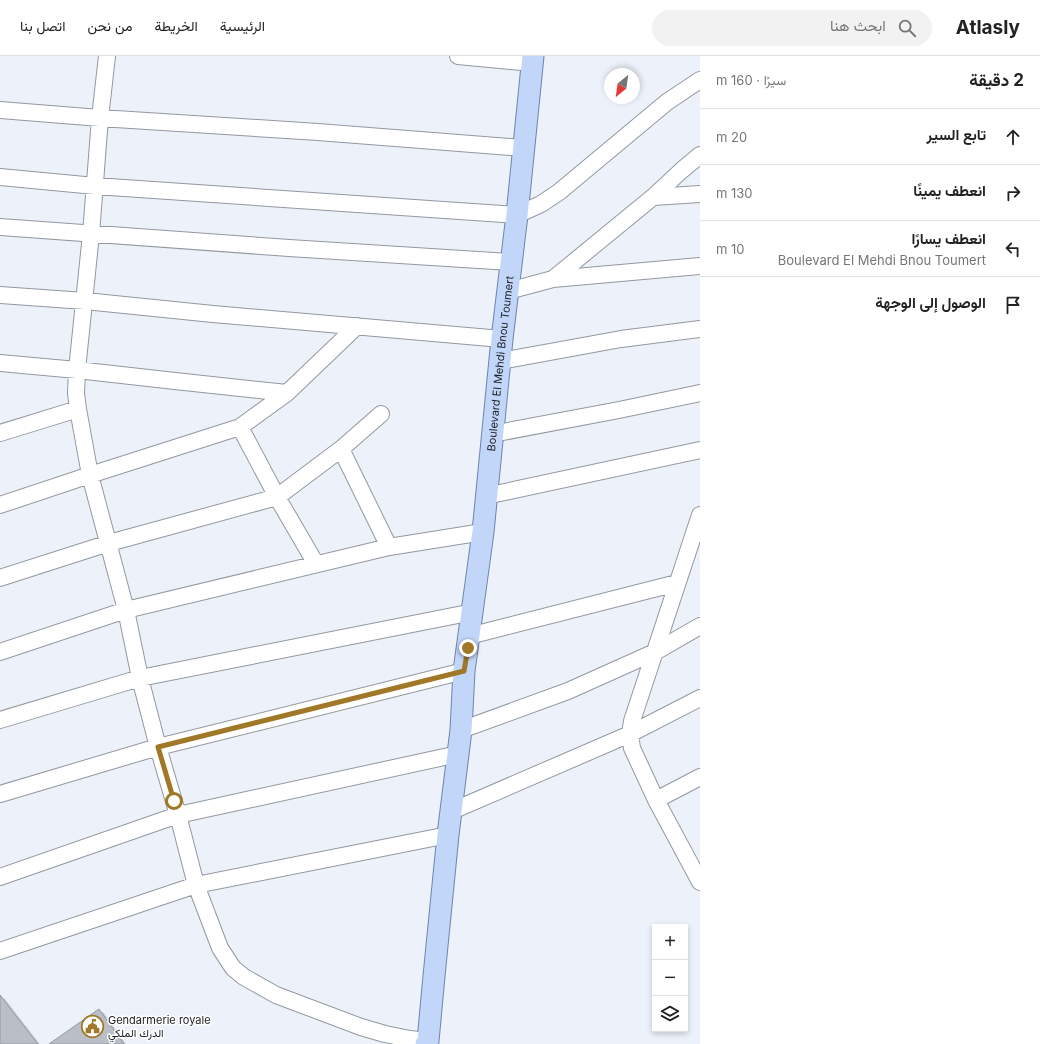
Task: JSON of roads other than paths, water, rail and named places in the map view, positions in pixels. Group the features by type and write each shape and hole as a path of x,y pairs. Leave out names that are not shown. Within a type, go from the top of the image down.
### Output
{"main road":[{"name":"Boulevard El Mehdi Bnou Toumert","path":"428,1043 448,835 461,730 464,671 473,612 482,532 501,361 502,339 517,215 532,60"}],"street":[{"path":"107,56 100,118 76,393 90,474 126,610 140,678 196,885 220,948 233,968 244,977 276,995 354,1024 384,1034 428,1043"},
{"path":"458,56 532,60"},
{"path":"0,177 95,186 517,215 541,204 559,192 667,102 700,80"},
{"path":"0,110 524,148"},
{"path":"553,279 653,197 700,155"},
{"path":"653,197 700,194"},
{"path":"0,227 289,248 511,262"},
{"path":"508,291 553,279 700,266"},
{"path":"0,295 85,301 213,314 502,339"},
{"path":"0,505 90,474 240,427 287,393 356,326"},
{"path":"501,361 620,339 700,329"},
{"path":"0,363 287,393"},
{"path":"492,434 700,393"},
{"path":"0,433 78,409"},
{"path":"0,578 109,543 277,497 341,449 381,414"},
{"path":"240,427 277,497 316,564"},
{"path":"341,449 389,547"},
{"path":"486,496 700,450"},
{"path":"700,515 632,720 630,734 632,748 656,800 700,880"},
{"path":"0,652 126,610 389,547 482,532"},
{"path":"686,558 700,549"},
{"path":"469,636 678,583"},
{"path":"0,720 140,678 473,612"},
{"path":"461,730 568,691 655,652 700,626"},
{"path":"0,794 158,747 464,671"},
{"path":"452,811 630,734 700,698"},
{"path":"0,877 178,814 458,754"},
{"path":"656,800 700,777"},
{"path":"0,951 196,885 448,835"}],"place":[{"name":"Gendarmerie royale الدرك الملكي","path":"93,1026"}]}
